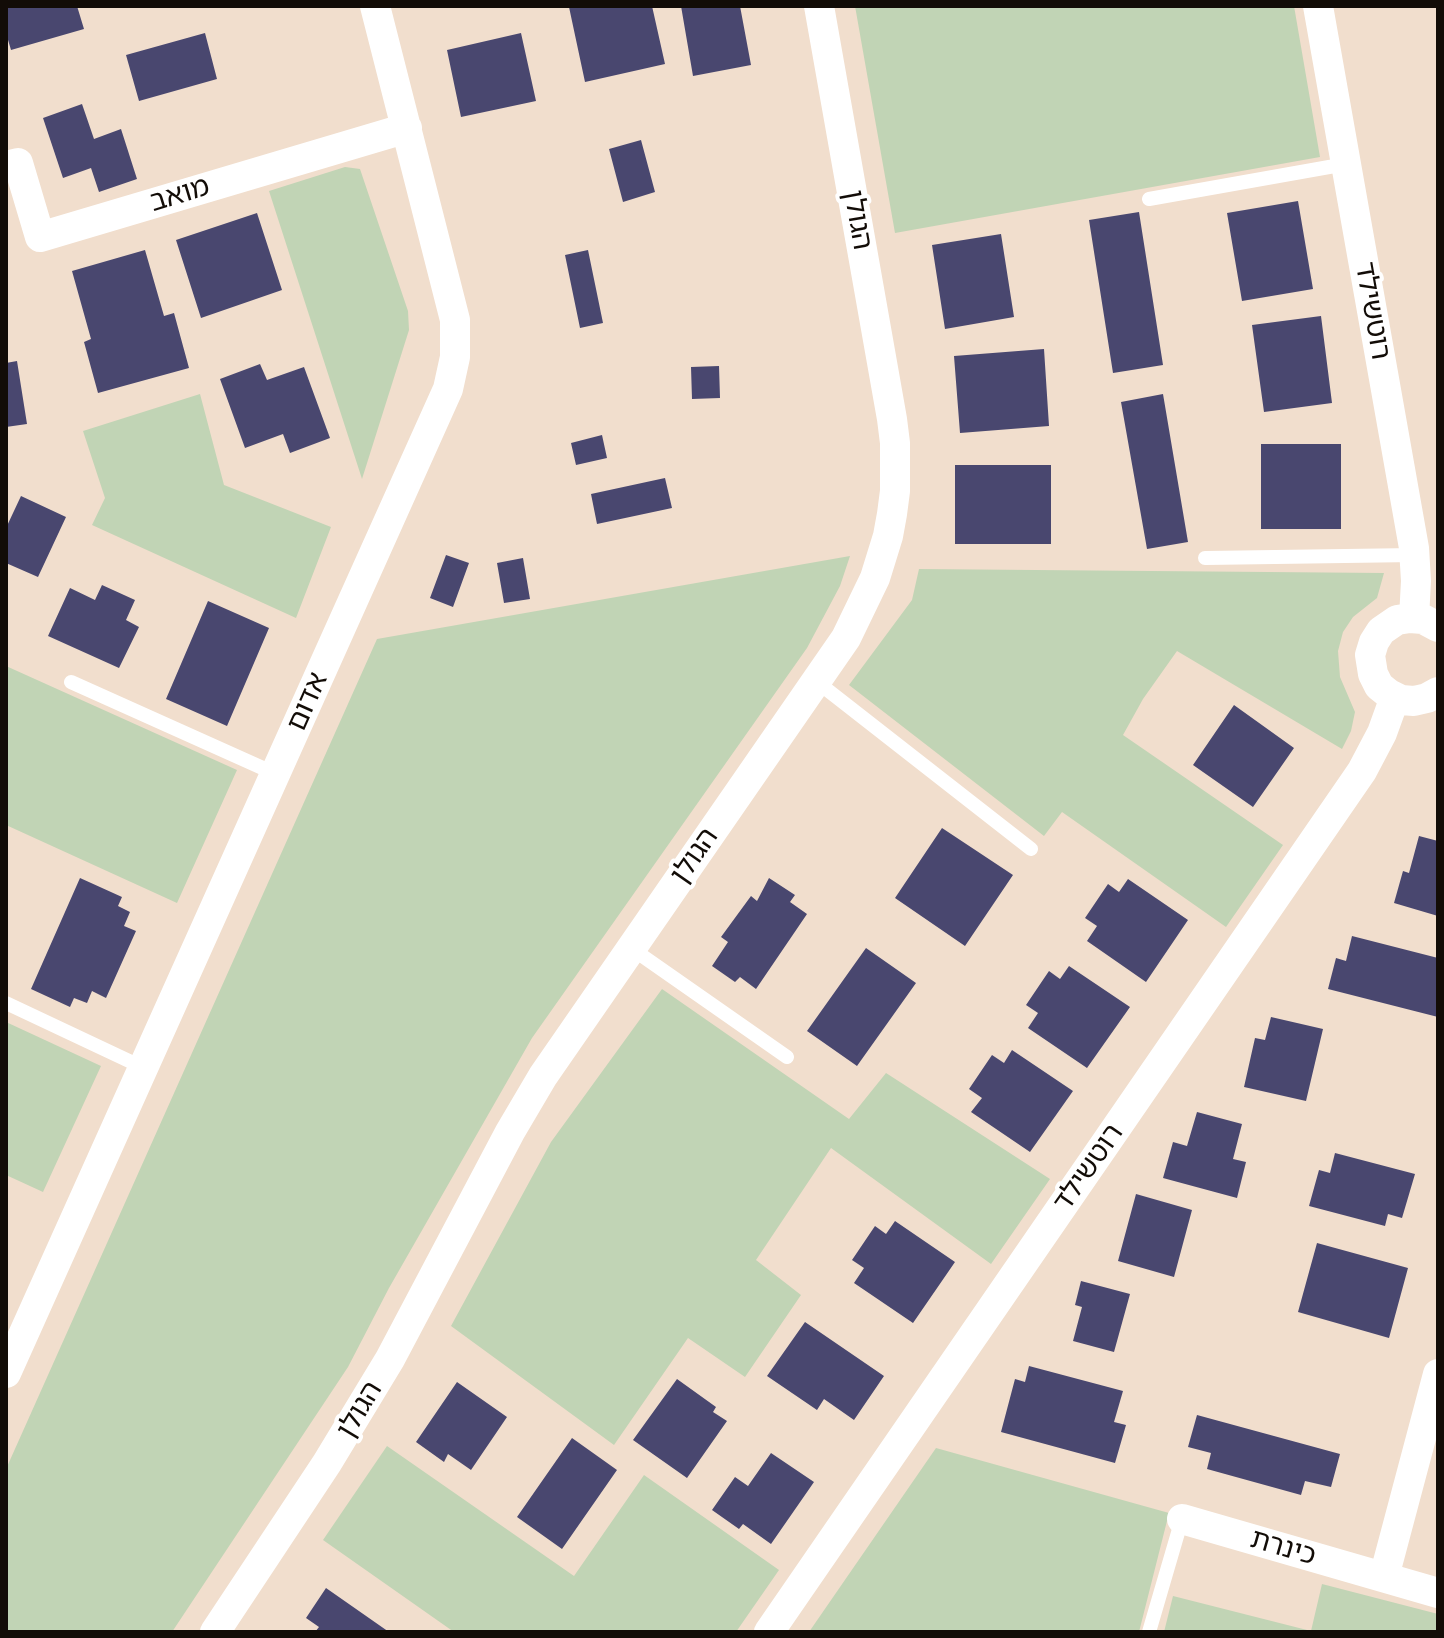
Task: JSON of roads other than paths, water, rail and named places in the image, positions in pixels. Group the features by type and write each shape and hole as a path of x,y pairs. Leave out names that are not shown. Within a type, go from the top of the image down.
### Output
{"street":[{"name":"אדום","path":"6,1373 444,400 453,367 456,329 453,311 375,6"},
{"name":"הגולן","path":"215,1632 343,1437 418,1309 549,1067 816,681 857,619 875,578 890,525 896,468 892,419 819,6"},
{"name":"רוטשילד","path":"1318,6 1415,555 1416,581 1426,622"},
{"name":"מואב","path":"6,166 18,163 40,237 407,128"},
{"path":"1426,622 1397,620 1386,627 1377,636 1370,662 1379,686 1395,697 1408,701 1421,700 1438,692"},
{"name":"רוטשילד","path":"769,1632 1362,771 1382,733 1395,697"},
{"path":"1384,1577 1438,1374"},
{"name":"כינרת","path":"1182,1519 1438,1593"}],"lane":[{"path":"1149,199 1346,164"},
{"path":"1205,558 1415,555"},
{"path":"816,681 1031,849"},
{"path":"71,682 276,774"},
{"path":"631,948 787,1057"},
{"path":"6,1003 144,1068"},
{"path":"1149,1632 1182,1519"}]}
